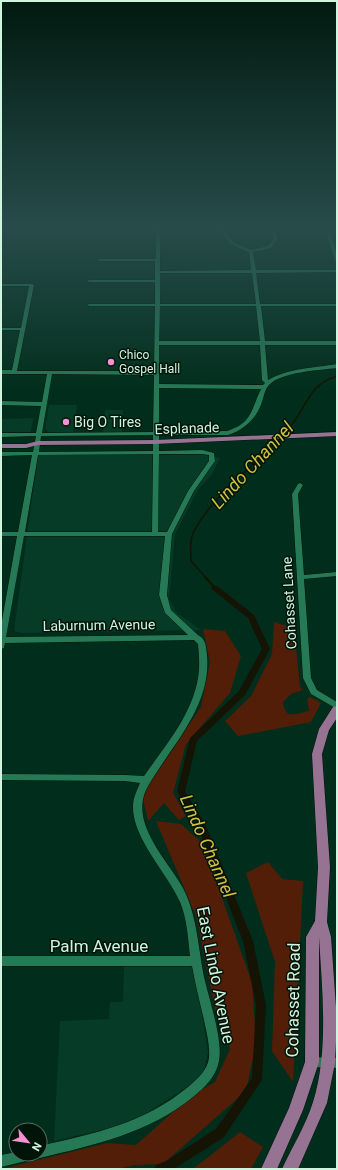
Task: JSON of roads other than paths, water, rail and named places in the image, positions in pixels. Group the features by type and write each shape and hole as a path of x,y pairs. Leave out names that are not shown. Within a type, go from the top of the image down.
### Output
{"main road":[{"name":"Esplanade","path":"1,446 26,446 38,443 155,438 240,439 337,434"},
{"name":"Esplanade","path":"1,440 28,440 38,443"},
{"name":"Cohasset Road","path":"290,1169 320,1103 333,1063 325,937 321,922 324,867 317,754 324,729 337,710"},
{"name":"Cohasset Road","path":"269,1169 296,1110 312,1062 312,937 321,922"}],"street":[{"path":"155,534 157,283"},
{"path":"1,435 155,438 218,434 236,430 250,418 267,385 265,380 266,367 261,343 254,283"},
{"path":"1,285 32,285 21,329 14,372"},
{"path":"89,305 337,305"},
{"path":"1,329 21,329"},
{"path":"157,343 337,343"},
{"path":"157,386 267,385 289,374 337,366"},
{"path":"1,372 156,373"},
{"path":"1,642 40,435 50,372"},
{"path":"1,404 45,404"},
{"path":"1,454 202,452 212,454 212,460 191,491 169,534 163,595 168,611 197,637"},
{"name":"Cohasset Lane","path":"300,485 295,494 307,678 314,692 337,706"},
{"path":"1,534 169,534"},
{"path":"301,577 337,574"},
{"name":"Laburnum Avenue","path":"1,642 197,637"},
{"name":"East Lindo Avenue","path":"48,1150 136,1127 186,1097 208,1075 213,1066 214,1045 185,901 144,832 138,815 138,798 146,780 189,718 195,706 202,674 203,650 202,643 197,637"},
{"path":"1,777 125,778 146,780"},
{"name":"Palm Avenue","path":"1,962 197,961"},
{"path":"312,1062 333,1063"}],"waterway":[{"name":"Lindo Channel","path":"207,579 191,561 192,534 204,515 215,501 281,437 293,423 315,389 321,384 337,376"},
{"name":"Lindo Channel","path":"206,578 215,588"},
{"name":"Lindo Channel","path":"160,1169 170,1165 220,1133 257,1080 261,1005 248,941 202,826 181,791 193,740 242,693 266,649 251,617 215,588"}],"place":[{"name":"Chico Gospel Hall","path":"111,362"},
{"name":"Big O Tires","path":"66,422"}]}
